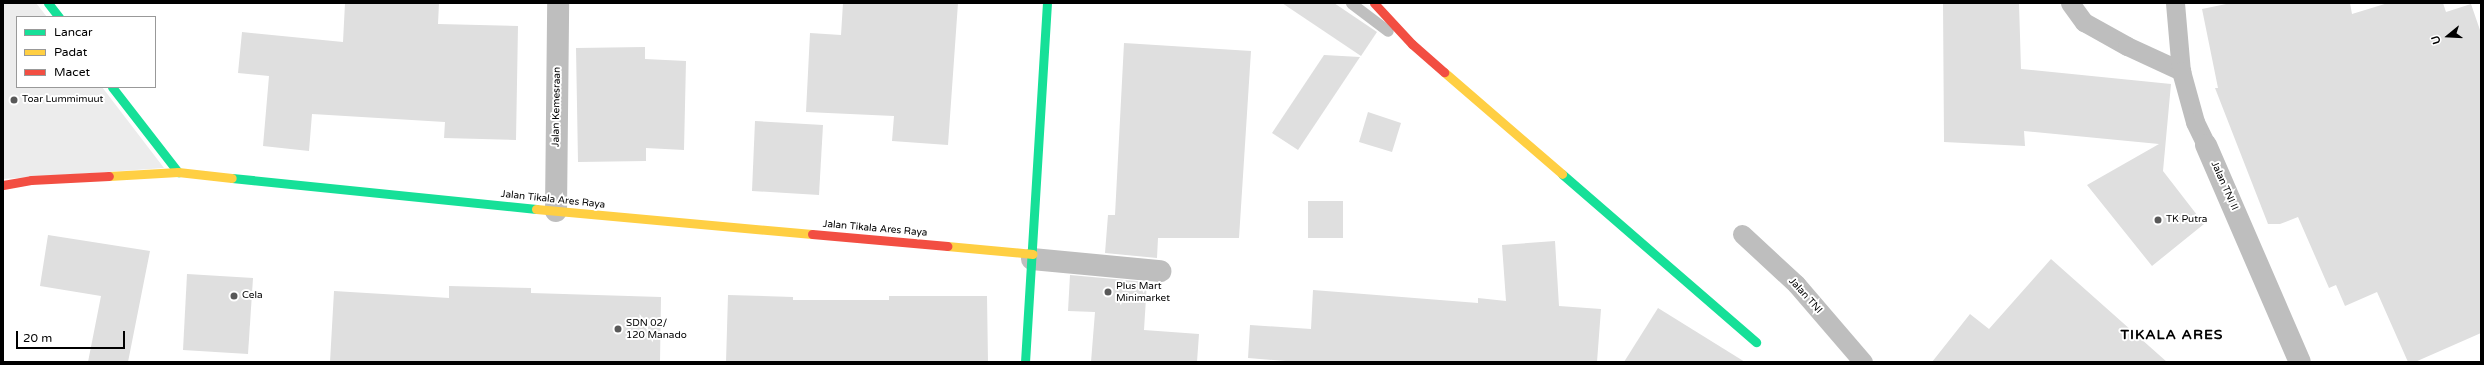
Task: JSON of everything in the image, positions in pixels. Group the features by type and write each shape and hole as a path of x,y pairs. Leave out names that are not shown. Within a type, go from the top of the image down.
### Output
{"street":[{"path":"48,3 57,16"},
{"name":"Jalan Kemesraan","path":"556,212 558,3"},
{"path":"1025,362 1048,3"},
{"path":"1374,3 1412,44 1756,342"},
{"path":"113,88 178,172"},
{"name":"Jalan TNI II","path":"2206,145 2300,362"},
{"name":"Jalan Tikala Ares Raya","path":"3,185 31,180 178,172 556,212 1032,256"},
{"path":"1032,256 1160,271"}],"lane":[{"path":"2070,3 2084,22 2127,46 2181,71"},
{"name":"Jalan TNI II","path":"2175,3 2181,71 2195,122 2206,145"},
{"name":"Jalan TNI","path":"1742,234 1796,284 1863,362"}],"shaded area":[{"path":"3,3 36,3 46,16 16,16 16,88 103,88 164,168 3,179"}],"building":[{"path":"345,3 439,3 438,24 518,26 516,140 444,138 445,122 312,114 309,151 263,146 269,76 238,73 242,32 343,42"},
{"path":"843,3 958,3 948,145 892,141 894,116 806,112 810,33 841,35"},
{"path":"1282,3 1334,3 1377,32 1361,56"},
{"path":"1943,3 2019,3 2021,69 2171,84 2163,171 2204,224 2152,266 2087,185 2159,144 2024,131 2025,146 1944,142"},
{"path":"2231,3 2350,3 2352,14 2388,3 2443,3 2446,12 2471,4 2481,33 2481,333 2415,362 2408,362 2377,292 2345,306 2336,285 2329,288 2298,217 2280,224 2268,224 2215,88 2218,88 2202,9"},
{"path":"1124,43 1251,51 1239,238 1158,238 1157,258 1105,253 1108,215 1115,215"},
{"path":"645,47 645,59 686,61 684,150 646,148 646,161 578,162 576,48"},
{"path":"1324,55 1360,57 1298,150 1272,133"},
{"path":"1368,112 1401,123 1392,152 1359,142"},
{"path":"755,121 823,125 819,195 752,191"},
{"path":"1308,201 1343,201 1343,238 1308,238"},
{"path":"48,235 150,251 128,362 88,362 101,296 40,286"},
{"path":"1555,241 1559,306 1601,309 1597,362 1299,362 1248,358 1250,325 1311,329 1313,290 1478,303 1478,298 1506,301 1502,245"},
{"path":"2051,259 2167,362 1932,362 1970,314 1989,329"},
{"path":"187,274 253,278 248,354 183,350"},
{"path":"1070,275 1147,282 1144,330 1199,334 1197,362 1091,362 1095,312 1068,311"},
{"path":"449,286 531,288 531,293 661,297 660,362 330,362 334,291 449,298"},
{"path":"728,295 793,297 793,300 889,300 889,296 987,296 988,362 726,362"},
{"path":"1658,308 1745,362 1624,362"}],"waterway":[{"path":"1351,3 1388,31"}],"traffic: fast":[{"path":"48,3 58,16"},
{"path":"1025,362 1047,3"},
{"path":"113,88 178,172"},
{"path":"1562,174 1756,342"},
{"path":"232,178 536,209"}],"traffic: slow":[{"path":"1444,72 1562,174"},
{"path":"109,176 178,172 232,178"},
{"path":"536,209 812,234"},
{"path":"947,246 1033,254"}],"traffic: jam":[{"path":"1374,3 1412,44 1444,72"},
{"path":"3,185 31,180 109,176"},
{"path":"812,234 947,246"}],"place":[{"name":"Toar Lummimuut","path":"14,100"},
{"name":"TK Putra","path":"2158,220"},
{"name":"Plus Mart Minimarket","path":"1108,292"},
{"name":"Cela","path":"234,296"},
{"name":"SDN 02/ 120 Manado","path":"618,329"}],"district":[{"name":"TIKALA ARES","path":"2172,335"}]}
